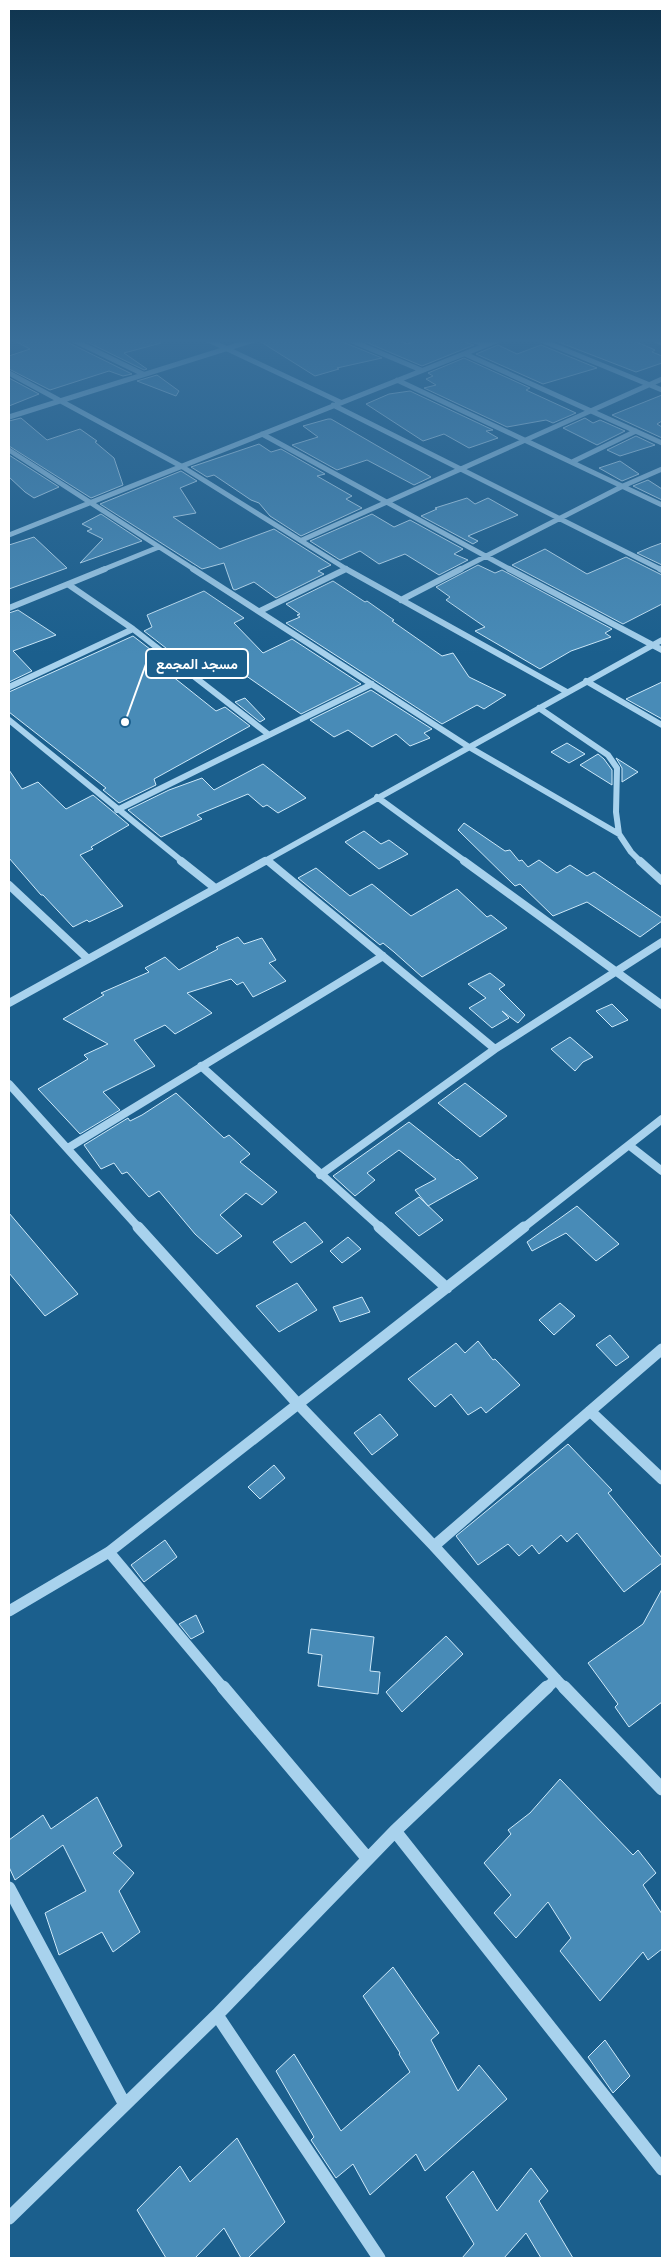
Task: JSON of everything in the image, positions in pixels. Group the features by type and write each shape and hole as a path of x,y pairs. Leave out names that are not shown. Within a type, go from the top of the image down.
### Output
{"street":[{"path":"140,444 181,466 401,600 567,692"},
{"path":"9,535 237,444"},
{"path":"280,444 486,557 662,650"},
{"path":"411,444 559,520 662,570"},
{"path":"302,540 514,444"},
{"path":"535,444 662,505"},
{"path":"572,462 611,444"},
{"path":"9,450 469,747 619,834 632,852 662,881"},
{"path":"401,600 623,486 662,469"},
{"path":"9,608 159,547"},
{"path":"260,611 346,568"},
{"path":"69,584 133,629 268,734"},
{"path":"9,687 133,629"},
{"path":"9,1003 662,640"},
{"path":"586,681 662,725"},
{"path":"117,810 372,684"},
{"path":"539,708 608,754 617,768 616,812 619,834"},
{"path":"9,720 215,888"},
{"path":"377,798 662,1005"},
{"path":"267,860 494,1049"},
{"path":"9,885 87,958"},
{"path":"320,1175 494,1049 662,942"},
{"path":"68,1148 383,956"},
{"path":"201,1066 447,1288"},
{"path":"9,1084 297,1403 662,1789"},
{"path":"9,1610 109,1552 297,1403 630,1146 662,1119"},
{"path":"630,1146 662,1171"},
{"path":"434,1546 662,1349"},
{"path":"590,1411 662,1479"},
{"path":"109,1552 368,1859"},
{"path":"9,2218 217,2015 395,1831 556,1679"},
{"path":"395,1831 662,2169"},
{"path":"9,1888 126,2105"},
{"path":"217,2015 379,2258"}],"building":[{"path":"9,444 97,444 114,458 123,485 91,498 9,446"},
{"path":"259,444 271,452 281,449 325,474 317,476 352,496 346,499 362,508 301,536 270,516 259,503 251,500 214,475 207,477 191,467"},
{"path":"374,444 431,477 414,485 367,460 337,470 292,445"},
{"path":"461,444 481,444 469,448"},
{"path":"620,444 655,445 620,456 607,450"},
{"path":"9,455 59,487 34,498 9,477"},
{"path":"620,461 639,474 622,481 599,468"},
{"path":"181,471 197,481 180,488 196,513 173,517 220,549 274,529 331,565 318,571 324,574 276,598 254,582 235,590 224,563 202,569 100,504"},
{"path":"648,480 662,489 662,500 633,486"},
{"path":"467,498 475,504 488,498 518,515 468,536 478,541 473,544 421,516 437,509 435,508"},
{"path":"101,514 142,541 80,563 103,539 87,531 92,529 82,524"},
{"path":"372,514 394,527 410,520 463,549 454,554 468,560 439,575 405,554 379,564 360,551 340,560 310,541"},
{"path":"34,537 67,568 9,589 9,545"},
{"path":"662,543 662,565 637,553 651,547"},
{"path":"545,549 587,574 626,557 662,575 662,604 623,624 512,565"},
{"path":"478,565 495,573 502,570 612,629 605,633 611,637 571,651 540,669 475,631 485,627 446,600 450,597 436,587"},
{"path":"333,581 365,602 367,601 442,656 453,653 469,677 506,695 484,709 477,705 442,724 286,623 300,617 297,615 300,614 286,604"},
{"path":"204,591 244,618 234,623 263,653 292,639 361,684 301,714 219,657 215,662 193,669 144,631 152,627 147,615"},
{"path":"18,610 56,635 13,651 32,671 9,682 9,613"},
{"path":"133,636 181,673 172,676 216,711 225,707 250,726 154,779 156,785 119,803 103,790 106,788 9,712 9,692"},
{"path":"662,682 662,719 626,699"},
{"path":"371,690 432,729 424,733 430,738 410,746 396,734 372,747 348,730 334,737 310,720"},
{"path":"245,698 265,719 260,722 235,702"},
{"path":"567,743 585,754 569,763 551,752"},
{"path":"598,754 612,770 612,785 580,765"},
{"path":"616,758 638,772 622,782 622,768"},
{"path":"263,764 306,798 278,813 267,805 263,807 248,794 197,815 202,819 161,837 128,810 169,790 202,778 214,790"},
{"path":"9,770 22,789 38,782 66,809 93,795 129,825 91,847 93,849 80,855 123,906 89,922 87,920 73,927 41,895 9,858"},
{"path":"464,823 505,851 510,850 519,861 522,860 528,867 539,860 557,873 570,865 587,876 594,872 662,918 662,921 640,937 587,902 553,916 520,884 515,886 458,830"},
{"path":"364,831 381,844 389,840 408,854 379,869 345,842"},
{"path":"316,868 350,896 372,884 411,916 457,889 487,917 491,915 507,928 422,977 383,943 380,945 298,878"},
{"path":"238,937 244,944 262,938 276,960 269,963 286,981 253,997 243,982 237,985 231,979 187,993 212,1013 175,1034 165,1025 134,1040 155,1066 103,1092 120,1110 80,1134 38,1089 88,1059 84,1055 108,1044 63,1019 104,995 101,993 149,972 145,968 165,957 179,970 218,949 216,947"},
{"path":"490,973 505,985 499,989 525,1015 518,1023 502,1011 509,1018 492,1028 469,1008 486,998 468,984"},
{"path":"612,1004 628,1020 612,1027 596,1011"},
{"path":"570,1037 593,1057 583,1062 575,1071 551,1049"},
{"path":"465,1083 507,1116 480,1137 438,1103"},
{"path":"176,1093 224,1138 229,1135 250,1154 240,1162 277,1192 262,1205 246,1193 220,1215 242,1236 217,1254 195,1234 159,1191 149,1197 127,1172 122,1174 114,1163 101,1169 84,1145 128,1118 130,1121 142,1115"},
{"path":"409,1122 458,1159 478,1178 428,1206 415,1190 436,1179 399,1150 367,1173 375,1180 355,1196 333,1176"},
{"path":"419,1197 443,1220 419,1236 395,1213"},
{"path":"577,1206 619,1244 596,1261 566,1233 532,1251 527,1242"},
{"path":"9,1213 78,1294 45,1316 9,1273"},
{"path":"305,1222 323,1242 291,1263 273,1242"},
{"path":"348,1237 361,1249 342,1263 330,1251"},
{"path":"297,1283 317,1310 279,1332 256,1306"},
{"path":"362,1297 370,1312 340,1322 333,1307"},
{"path":"560,1303 575,1316 554,1335 539,1320"},
{"path":"610,1335 629,1357 616,1366 596,1345"},
{"path":"478,1341 493,1360 495,1359 520,1385 486,1413 481,1407 468,1415 451,1394 435,1407 408,1379 456,1343 465,1353"},
{"path":"380,1414 398,1435 372,1455 354,1433"},
{"path":"568,1444 612,1490 608,1493 662,1558 662,1563 624,1592 577,1533 567,1542 561,1535 539,1554 532,1545 519,1556 508,1544 478,1565 456,1536"},
{"path":"274,1465 285,1478 260,1499 248,1487"},
{"path":"165,1540 177,1557 144,1582 131,1565"},
{"path":"662,1589 662,1702 629,1727 615,1707 618,1704 588,1663 643,1624"},
{"path":"196,1615 204,1632 191,1639 179,1624"},
{"path":"311,1629 374,1637 370,1671 380,1672 378,1694 318,1686 322,1655 308,1653"},
{"path":"446,1636 463,1654 402,1712 386,1692"},
{"path":"560,1779 633,1855 638,1850 656,1873 643,1885 662,1914 662,1949 648,1960 643,1952 600,2001 560,1951 571,1938 548,1902 516,1938 494,1913 511,1895 484,1863 511,1834 508,1830 530,1813"},
{"path":"97,1797 122,1846 113,1853 134,1873 119,1891 140,1932 113,1952 102,1932 59,1955 45,1913 86,1891 63,1845 15,1880 9,1867 9,1840 43,1815 51,1829"},
{"path":"393,1967 439,2033 431,2040 458,2091 479,2065 507,2099 425,2171 416,2154 370,2195 353,2164 336,2178 311,2140 314,2137 276,2071 294,2054 341,2131 410,2072 363,1996"},
{"path":"605,2040 630,2076 613,2093 588,2057"},
{"path":"237,2138 285,2222 248,2258 241,2258 224,2228 195,2258 166,2258 137,2210 180,2166 190,2182"},
{"path":"531,2168 548,2191 539,2201 573,2258 541,2258 526,2233 504,2258 462,2258 474,2244 446,2197 473,2171 497,2211"}],"place":[{"name":"مسجد المجمع","path":"125,722"}]}
